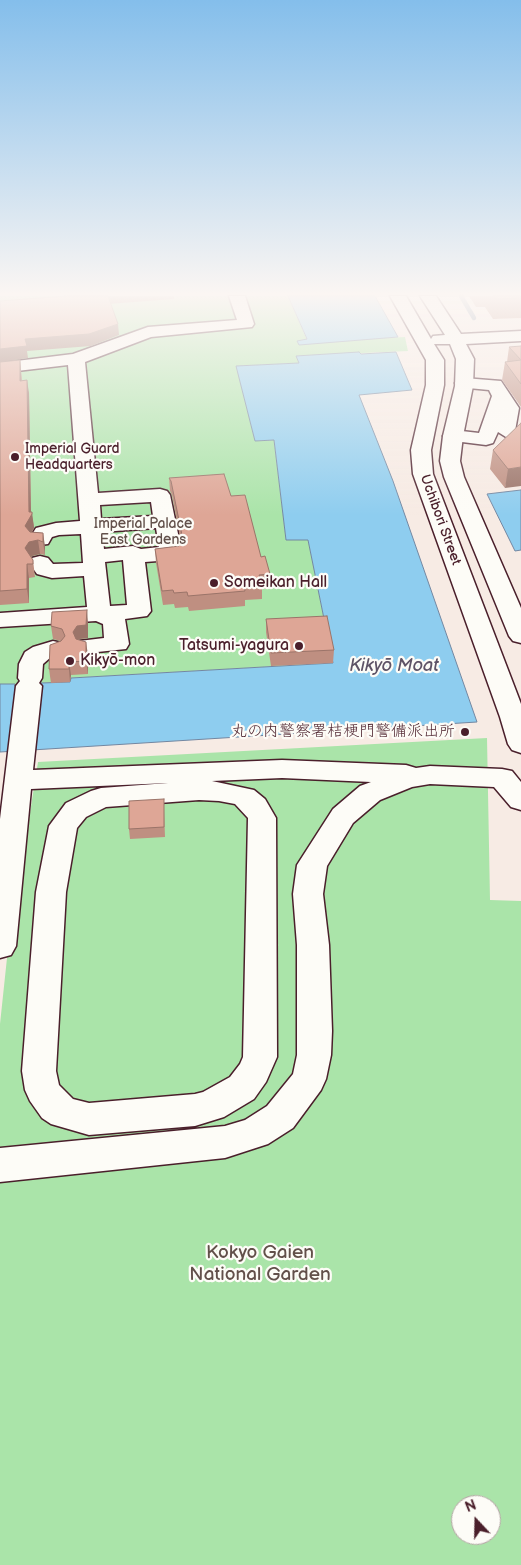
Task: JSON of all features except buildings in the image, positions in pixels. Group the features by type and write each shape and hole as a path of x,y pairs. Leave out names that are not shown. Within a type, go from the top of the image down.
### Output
{"main road":[{"path":"77,369 99,613"},
{"name":"Uchibori Street","path":"435,369 435,385 421,450 423,474 516,723 521,744"},
{"name":"Uchibori Street","path":"465,369 450,461 454,477 521,636"},
{"path":"464,383 495,385 510,408 506,431"},
{"path":"453,436 486,440 499,398 502,398"},
{"path":"40,563 45,569 52,571 132,553 133,556 171,553 160,495 88,500"},
{"path":"40,539 41,535 52,530 165,521"},
{"path":"0,620 139,611 133,556"},
{"path":"88,646 117,644 115,622 99,613"},
{"path":"0,946 31,664 34,657 53,648"},
{"path":"19,766 282,769 502,778 521,800"},
{"path":"0,1165 225,1142 255,1133 280,1117 292,1104 309,1078 314,1055 313,955 308,894 312,865 343,816 370,793 408,778 430,775"},
{"path":"199,790 219,791 244,797 255,806 262,818 260,1057 254,1072 242,1088 221,1101 195,1110 89,1119 74,1116 55,1107 42,1090 39,1080 51,892 63,826 76,810 93,800 121,795 199,790"}],"green space":[{"name":"Imperial Palace East Gardens","path":"0,369 238,369 255,441 274,440 286,540 308,539 333,663 71,678 70,682 42,683 40,686 0,684"},
{"name":"Kokyo Gaien National Garden","path":"487,738 490,900 521,901 521,1565 0,1565 0,1024 7,958 38,762"}],"water":[{"name":"Kikyō Moat","path":"237,369 403,369 412,390 359,395 393,481 477,722 0,752 0,684 40,686 41,683 70,682 71,678 333,663 308,540 286,540 274,440 255,441"},
{"path":"521,490 521,550 515,551 487,494"}],"place":[{"name":"Imperial Guard Headquarters","path":"15,457"},
{"name":"Someikan Hall","path":"214,583"},
{"name":"Tatsumi-yagura","path":"299,646"},
{"name":"Kikyō-mon","path":"70,661"},
{"name":"丸の内警察署桔梗門警備派出所","path":"465,732"}]}
